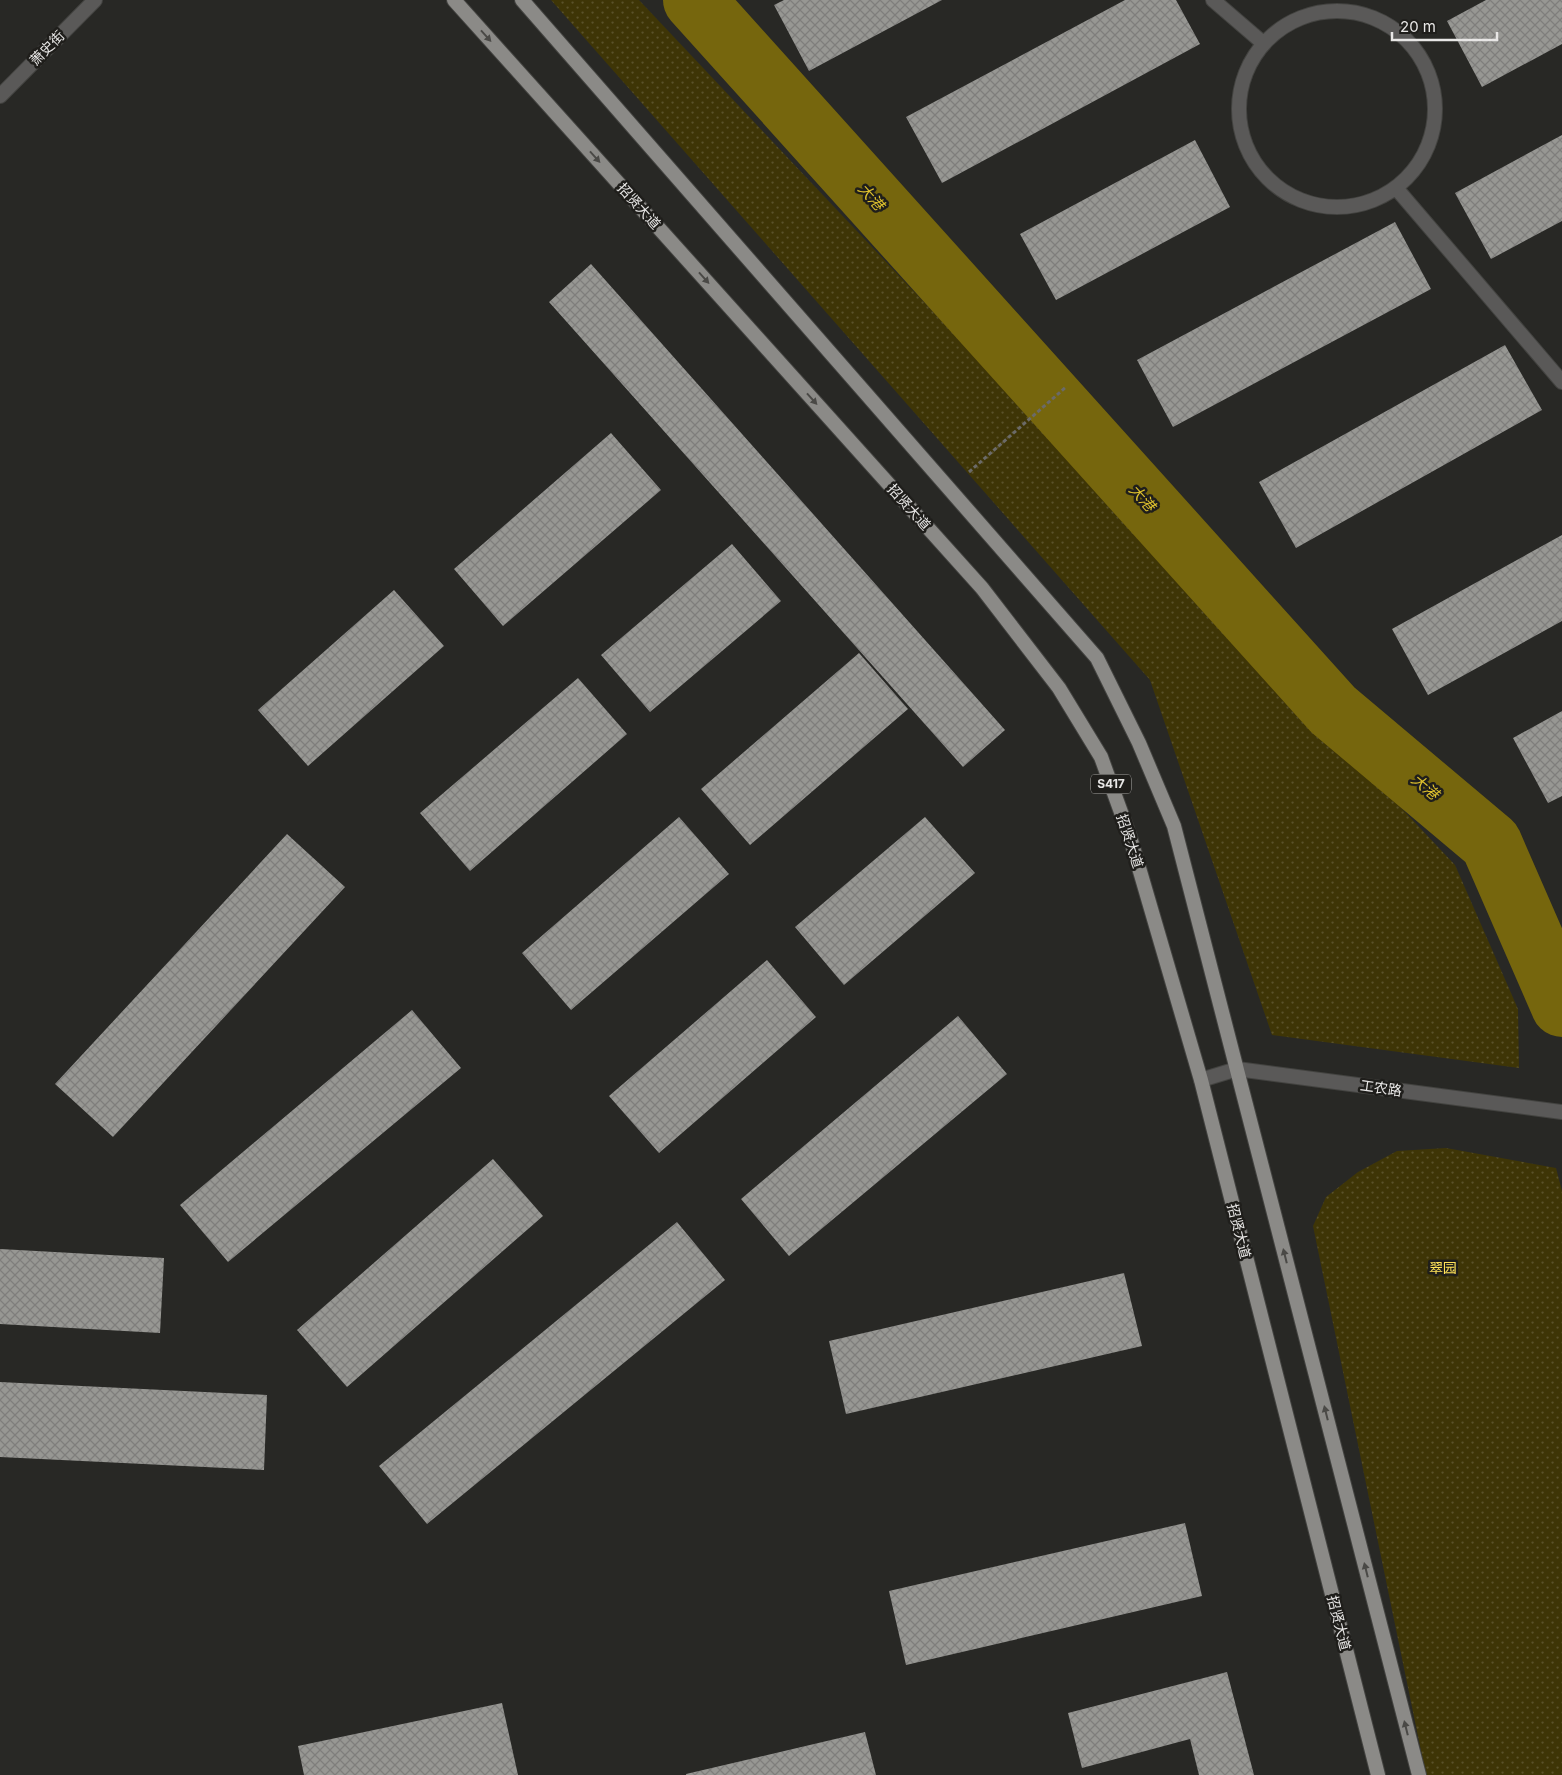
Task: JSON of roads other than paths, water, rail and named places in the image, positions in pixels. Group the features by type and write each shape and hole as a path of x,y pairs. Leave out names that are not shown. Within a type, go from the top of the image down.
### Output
{"main road":[{"name":"招贤大道","path":"454,0 982,588 1059,688 1101,757 1130,838 1201,1080 1378,1775"},
{"name":"S417","path":"522,0 1097,658 1139,743 1174,826 1419,1775"}],"street":[{"name":"萧史街","path":"0,96 95,0"},
{"path":"1213,0 1264,43"},
{"path":"1328,10 1364,14 1397,30 1422,57 1435,91 1435,128 1421,161 1396,188 1363,204 1327,206 1292,197 1263,175 1245,144 1238,109 1244,73 1264,43 1293,20 1328,10"},
{"path":"1396,188 1562,382"},
{"name":"工农路","path":"1201,1080 1238,1069 1562,1112"}],"waterway":[{"name":"大港","path":"694,0 1333,710 1491,843 1562,1006"}],"park label":[{"name":"翠园","path":"1443,1268"}]}
